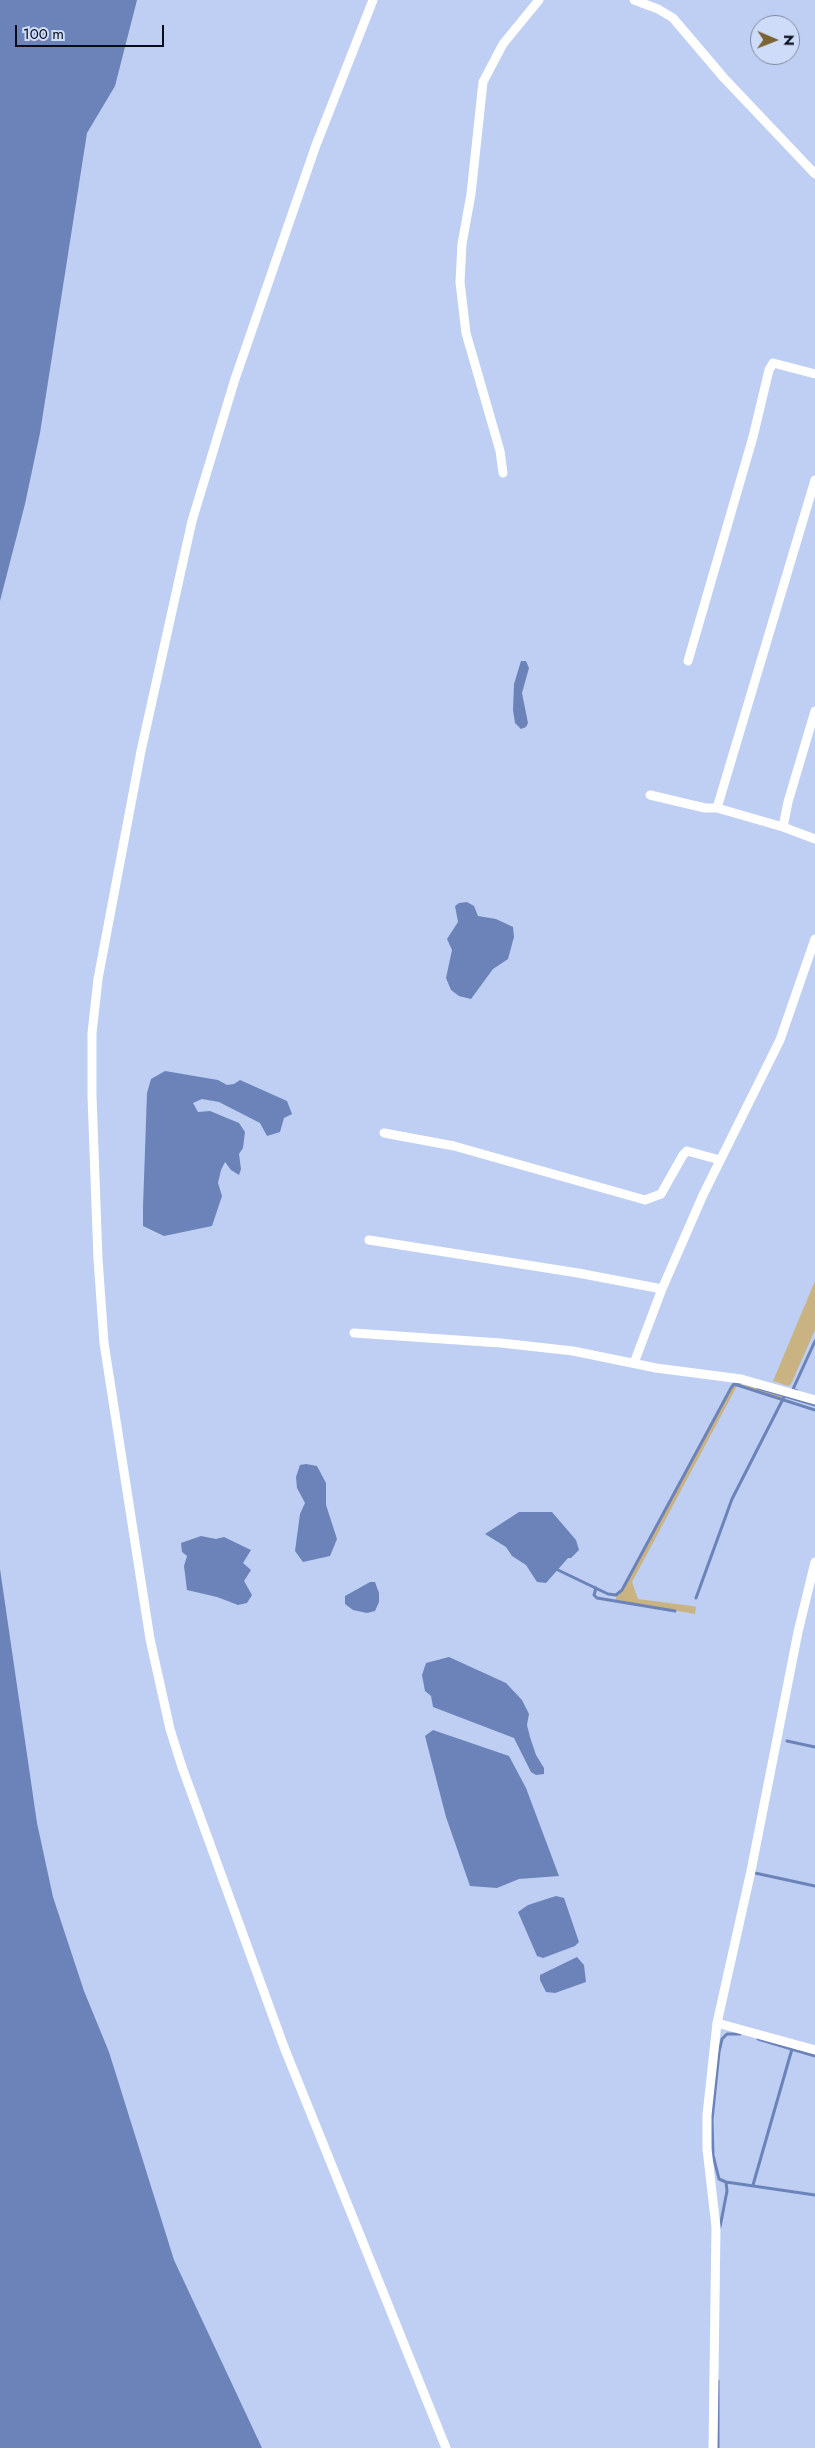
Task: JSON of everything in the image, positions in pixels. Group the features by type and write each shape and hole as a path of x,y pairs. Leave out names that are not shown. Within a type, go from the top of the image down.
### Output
{"street":[{"path":"373,0 316,145 235,379 192,522 141,751 98,979 92,1034 92,1096 98,1260 104,1343 150,1639 170,1729 182,1768 284,2047 446,2448"},
{"path":"503,473 500,451 466,333 460,282 462,244 471,194 483,82 503,44 539,0"},
{"path":"634,0 658,9 673,18 724,78 815,174"},
{"path":"688,661 752,437 769,370 773,363 815,374"},
{"path":"717,808 815,480"},
{"path":"783,827 788,802 815,711"},
{"path":"650,795 705,808 717,808 783,827 815,839"},
{"path":"634,1364 662,1290 720,1160 780,1040 815,939"},
{"path":"384,1133 454,1146 645,1200 661,1194 683,1155 687,1152 720,1160"},
{"path":"369,1240 578,1273 662,1290"},
{"path":"354,1333 501,1343 573,1351 634,1364 741,1379 815,1400"},
{"path":"713,2448 716,2227 707,2150 707,2115 717,2024 751,1871 798,1632 815,1562"},
{"path":"717,2024 815,2050"}],"shaded area":[{"path":"815,1281 815,1330 791,1384 788,1386 773,1381"},
{"path":"736,1384 749,1386 783,1397 781,1400"},
{"path":"734,1385 737,1386 632,1582 638,1599 696,1607 695,1614 616,1600 616,1597 622,1591"}],"water":[{"path":"0,0 137,0 115,86 87,133 40,433 25,504 0,601"},
{"path":"521,661 526,661 529,668 522,693 528,723 526,727 521,729 515,723 513,710 514,684"},
{"path":"467,902 474,906 478,916 496,919 513,927 514,937 508,959 493,969 471,999 459,996 451,990 446,978 452,950 447,939 458,922 455,906 459,903"},
{"path":"165,1071 218,1080 227,1085 234,1084 240,1080 287,1101 292,1114 284,1118 280,1132 267,1136 260,1123 219,1102 202,1099 193,1103 198,1112 210,1111 239,1123 245,1132 243,1148 239,1154 241,1169 239,1175 231,1170 225,1162 218,1183 222,1196 212,1226 164,1236 143,1226 143,1207 147,1093 151,1079"},
{"path":"300,1465 317,1466 326,1483 326,1505 337,1539 330,1556 303,1562 295,1551 300,1514 305,1503 297,1488 296,1477"},
{"path":"519,1512 552,1512 576,1540 579,1550 571,1558 568,1558 546,1583 537,1582 526,1565 512,1556 506,1547 485,1534"},
{"path":"201,1536 216,1539 224,1537 251,1550 243,1563 251,1570 244,1581 252,1595 247,1603 238,1605 217,1597 187,1590 184,1566 187,1556 182,1552 181,1543"},
{"path":"0,1569 37,1823 53,1897 84,1991 109,2052 174,2260 262,2448 0,2448"},
{"path":"370,1582 375,1582 379,1593 379,1602 375,1611 367,1613 353,1610 345,1604 345,1596"},
{"path":"449,1657 506,1683 522,1700 529,1714 527,1725 530,1737 536,1755 544,1768 544,1774 536,1775 531,1772 514,1738 433,1707 431,1696 425,1691 422,1675 426,1663"},
{"path":"433,1730 509,1756 526,1788 559,1876 519,1879 497,1888 470,1886 446,1817 425,1736"},
{"path":"556,1896 564,1898 579,1942 575,1946 543,1958 537,1956 518,1912 528,1905"},
{"path":"577,1957 584,1965 586,1982 555,1993 546,1992 540,1980 540,1975"}],"waterway":[{"path":"797,1391 793,1389 815,1341"},
{"path":"558,1570 608,1594 616,1595 622,1590 731,1388 734,1384 740,1383"},
{"path":"734,1384 815,1410"},
{"path":"758,1388 815,1405"},
{"path":"696,1598 732,1499 784,1397"},
{"path":"596,1588 594,1595 597,1598 675,1611"},
{"path":"787,1741 815,1747"},
{"path":"755,1873 815,1886"},
{"path":"740,2034 727,2034 722,2039 719,2052 712,2120 713,2155 719,2179 726,2182 815,2195"},
{"path":"758,2039 815,2056"},
{"path":"753,2185 792,2049"},
{"path":"720,2227 727,2191 726,2182"},
{"path":"718,2381 718,2448"}]}
